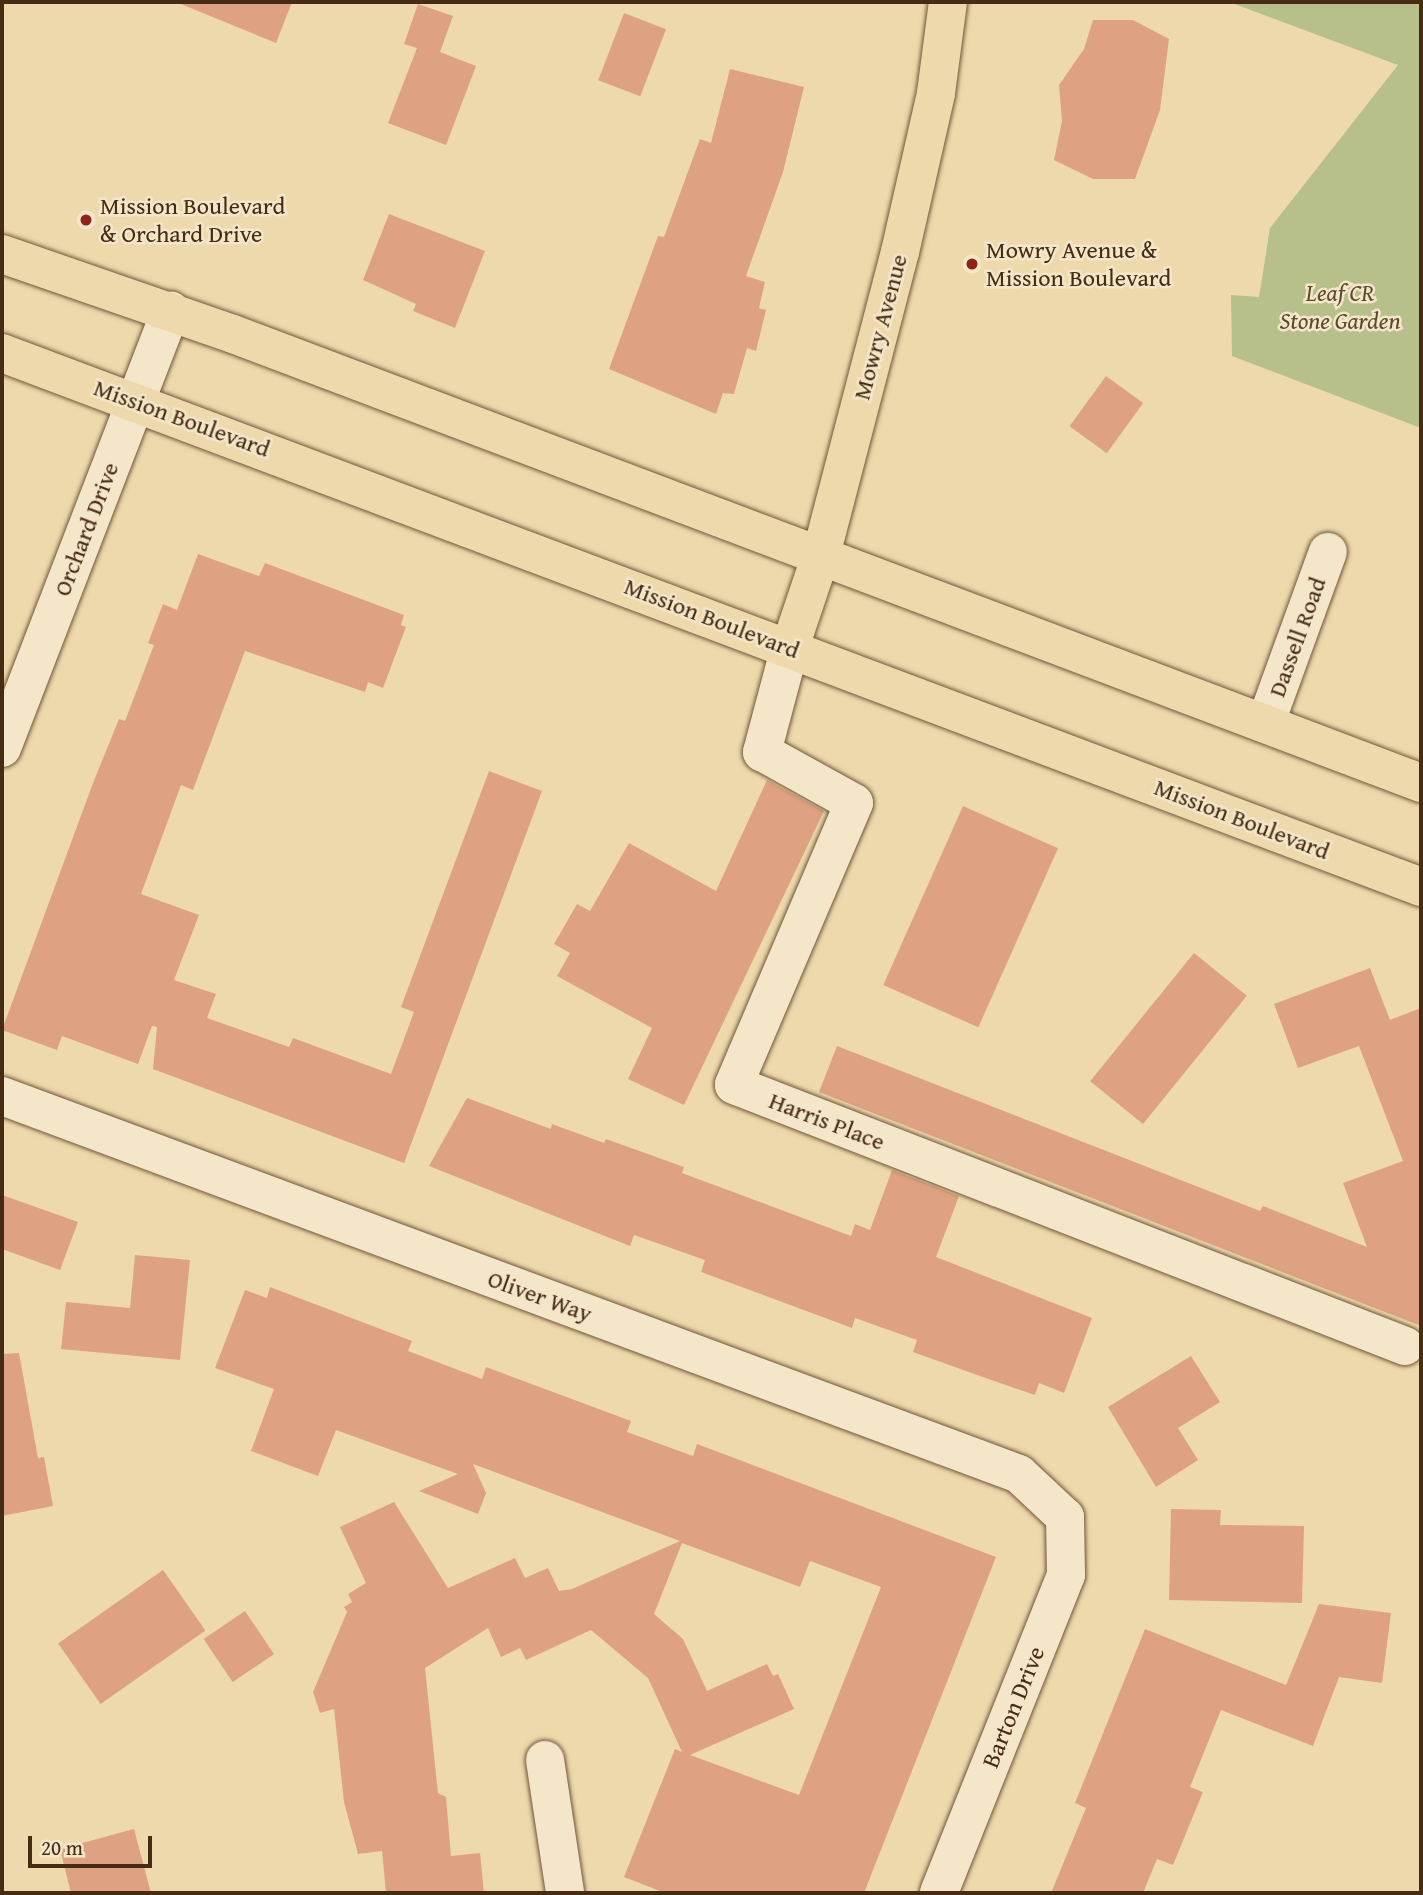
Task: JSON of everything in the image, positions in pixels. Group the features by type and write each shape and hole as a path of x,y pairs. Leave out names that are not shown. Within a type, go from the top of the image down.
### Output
{"main road":[{"name":"Mowry Avenue","path":"790,647 821,555 900,252 936,93 948,2"},
{"path":"2,254 171,312 1266,722 1421,783"},
{"name":"Mission Boulevard","path":"2,353 138,401 1421,887"}],"street":[{"name":"Orchard Drive","path":"2,748 171,312"},
{"name":"Dassell Road","path":"1266,722 1328,552"},
{"name":"Harris Place","path":"790,647 762,752 853,803 734,1085 1405,1346"},
{"name":"Oliver Way","path":"2,1096 1019,1474 1065,1517"},
{"name":"Barton Drive","path":"939,1893 1066,1575 1065,1517"},
{"path":"545,1760 565,1893"}],"green space":[{"name":"Leaf CR Stone Garden","path":"1229,2 1421,2 1421,428 1232,356 1231,295 1259,297 1270,228 1398,65"}],"building":[{"path":"176,2 292,2 276,43"},
{"path":"418,4 453,16 440,52 476,66 446,145 388,123 417,48 404,44"},
{"path":"624,13 666,29 640,96 598,80"},
{"path":"1093,20 1133,20 1169,39 1160,110 1135,179 1093,179 1054,160 1062,121 1059,85 1084,49"},
{"path":"730,69 804,87 783,172 746,276 765,282 759,308 766,310 756,351 747,348 734,394 723,393 716,414 609,369 658,236 664,237 700,139 711,143"},
{"path":"389,214 485,251 455,328 413,311 416,304 363,280"},
{"path":"1106,376 1143,403 1107,453 1070,426"},
{"path":"198,554 259,576 265,563 404,615 401,625 406,627 383,688 368,682 365,692 245,651 193,790 181,785 141,894 199,915 174,980 216,994 207,1018 289,1047 293,1038 391,1074 414,1012 401,1007 489,771 542,791 404,1163 153,1069 157,1027 152,1026 138,1064 62,1036 57,1050 2,1030 93,783 119,719 125,721 154,645 148,643 163,604 177,610"},
{"path":"767,780 824,811 684,1105 628,1079 652,1028 557,976 570,953 554,944 577,904 590,911 629,843 716,891"},
{"path":"963,806 1058,848 978,1027 883,985"},
{"path":"1194,953 1247,996 1143,1124 1090,1081"},
{"path":"1370,968 1390,1020 1421,1008 1421,1326 819,1092 837,1046 1260,1211 1263,1206 1367,1247 1343,1183 1403,1161 1359,1046 1298,1068 1274,1004"},
{"path":"467,1098 551,1129 552,1124 604,1143 606,1139 684,1167 682,1173 851,1236 855,1224 870,1230 892,1170 959,1196 936,1257 1092,1318 1064,1393 1039,1383 1035,1395 980,1376 913,1352 917,1340 855,1318 852,1328 701,1272 705,1260 634,1235 630,1246 429,1166"},
{"path":"2,1195 78,1222 60,1270 2,1249"},
{"path":"135,1255 190,1260 180,1360 61,1349 66,1302 130,1308"},
{"path":"270,1287 412,1341 408,1351 482,1379 486,1367 631,1421 627,1432 693,1456 697,1444 996,1557 864,1893 665,1893 624,1877 675,1749 682,1752 648,1678 591,1630 526,1660 520,1648 501,1657 488,1628 425,1668 438,1793 446,1797 451,1856 480,1853 484,1893 386,1893 382,1851 358,1854 344,1802 334,1709 320,1713 313,1692 347,1612 344,1607 352,1602 348,1594 366,1583 340,1527 394,1502 448,1588 515,1558 525,1578 548,1568 559,1591 572,1589 680,1541 473,1464 486,1493 478,1514 419,1491 458,1474 336,1430 318,1476 251,1451 274,1389 215,1368 245,1290 267,1298","holes":["682,1543 800,1587 810,1561 881,1587 799,1795 690,1755 794,1709 778,1674 773,1676 767,1664 707,1691 683,1639 654,1614"]},
{"path":"19,1353 38,1458 44,1457 53,1506 2,1516 2,1354"},
{"path":"1191,1356 1220,1402 1178,1428 1198,1460 1156,1487 1108,1407"},
{"path":"1171,1509 1221,1510 1220,1525 1304,1526 1302,1603 1169,1600"},
{"path":"163,1570 205,1631 101,1704 58,1643"},
{"path":"1319,1604 1391,1613 1382,1683 1339,1677 1313,1746 1221,1710 1190,1787 1203,1792 1173,1865 1157,1859 1143,1893 1051,1893 1086,1808 1075,1803 1145,1629 1286,1685"},
{"path":"245,1611 274,1654 233,1682 204,1639"},
{"path":"134,1829 151,1893 71,1893 60,1849"}],"place":[{"name":"Mission Boulevard & Orchard Drive","path":"86,220"},
{"name":"Mowry Avenue & Mission Boulevard","path":"972,264"}]}
